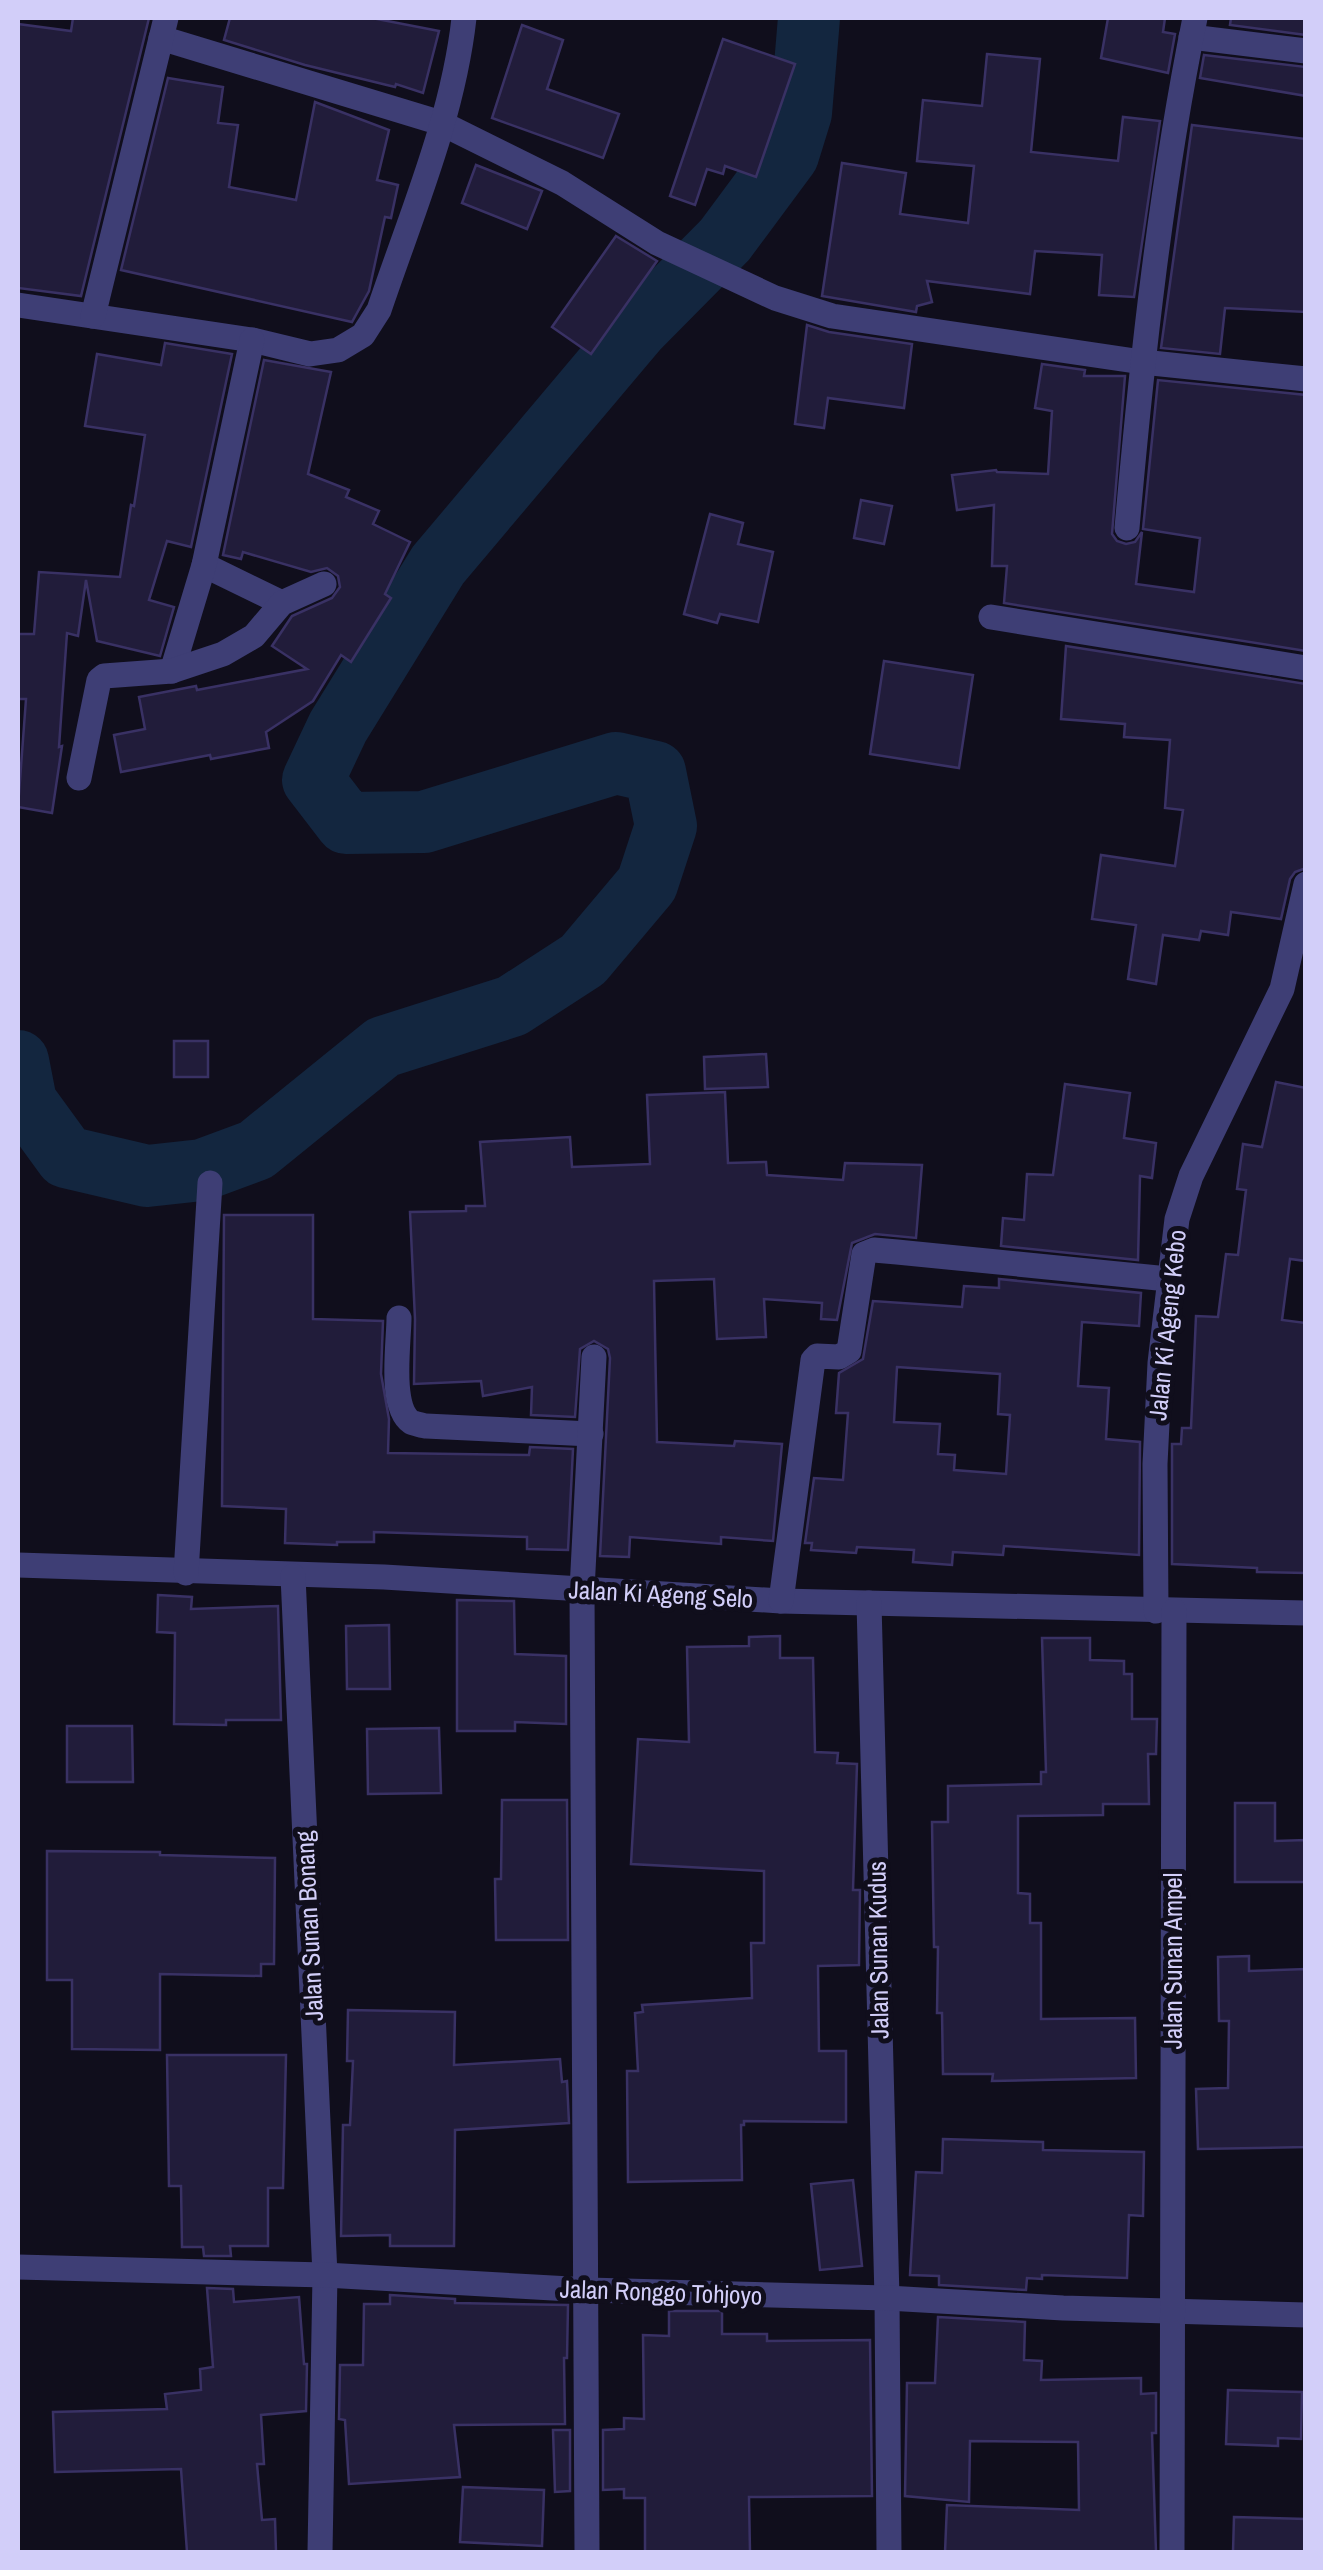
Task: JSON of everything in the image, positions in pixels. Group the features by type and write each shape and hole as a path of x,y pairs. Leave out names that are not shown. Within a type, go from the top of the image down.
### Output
{"street":[{"path":"18,305 252,340 310,354 338,350 363,335 379,310 441,122 461,48 464,18"},
{"path":"1127,528 1142,362 1170,147 1193,27 1306,51"},
{"path":"92,316 163,28 441,122 562,183 657,243 775,298 832,316 1142,362 1306,379"},
{"path":"172,671 204,564 252,340"},
{"path":"204,564 282,602"},
{"path":"79,778 99,680 104,676 172,671 202,662 254,636 282,602 324,584"},
{"path":"991,617 1306,668"},
{"name":"Jalan Ki Ageng Kebo","path":"1165,1611 1156,1447 1168,1279 1177,1219 1191,1176 1282,989 1306,884"},
{"path":"186,1573 210,1183"},
{"path":"781,1601 813,1360 817,1356 839,1358 849,1352 864,1254 874,1250 1168,1279"},
{"path":"399,1318 398,1396 401,1411 411,1422 591,1434"},
{"path":"587,2552 582,1590 594,1357"},
{"name":"Jalan Ki Ageng Selo","path":"18,1565 384,1577 781,1601 1306,1613"},
{"name":"Jalan Sunan Bonang","path":"293,1576 325,2276 320,2552"},
{"name":"Jalan Sunan Kudus","path":"869,1603 889,2552"},
{"name":"Jalan Sunan Ampel","path":"1165,1611 1172,2552"},
{"name":"Jalan Ronggo Tohjoyo","path":"18,2268 325,2276 588,2290 1306,2315"}],"building":[{"path":"73,18 149,18 81,296 18,288 18,24 71,31"},
{"path":"230,18 372,18 439,31 423,93 305,65 224,40"},
{"path":"1108,18 1165,18 1163,32 1175,34 1168,73 1101,58"},
{"path":"1231,18 1306,18 1306,35 1230,25"},
{"path":"522,25 563,40 547,89 619,114 603,158 492,118"},
{"path":"723,39 795,64 756,177 725,166 723,174 707,169 695,205 670,196"},
{"path":"987,54 1040,59 1031,152 1118,161 1123,117 1160,121 1134,297 1099,295 1102,255 1035,251 1030,294 927,281 932,302 917,306 916,312 822,296 842,163 906,173 900,214 968,223 974,166 917,161 923,100 982,106"},
{"path":"1204,55 1306,67 1306,96 1200,78"},
{"path":"168,78 223,87 218,123 238,125 229,187 296,200 315,102 389,130 377,180 398,185 391,218 385,217 369,291 352,322 121,270"},
{"path":"1192,125 1306,139 1306,312 1225,308 1220,354 1161,348"},
{"path":"476,165 542,191 527,229 462,203"},
{"path":"616,236 657,261 591,354 552,327"},
{"path":"807,325 912,344 904,408 828,398 824,428 795,424"},
{"path":"165,343 232,354 191,547 167,541 149,600 174,607 160,656 97,641 86,580 78,636 67,633 59,747 62,746 52,813 18,807 26,699 18,699 18,634 34,634 39,572 120,577 131,505 134,506 145,435 85,426 97,354 161,365"},
{"path":"264,360 331,372 308,474 349,490 346,497 379,511 373,524 410,542 385,594 391,598 351,662 341,655 313,701 266,732 269,748 121,772 114,735 145,729 139,697 307,669 272,646 292,616 332,598 340,587 338,576 327,568 311,572 243,552 241,559 223,555"},
{"path":"1042,364 1085,370 1084,376 1125,376 1112,534 1126,544 1135,542 1142,532 1136,584 1194,592 1200,538 1143,529 1158,380 1306,395 1306,651 1004,603 1007,566 992,566 994,505 957,510 952,475 996,470 1048,474 1052,411 1035,408"},
{"path":"861,500 892,506 884,544 854,538"},
{"path":"710,514 743,523 738,544 773,552 758,622 720,614 717,623 684,614"},
{"path":"1066,646 1306,684 1306,868 1290,879 1281,919 1231,912 1228,935 1201,931 1199,940 1163,935 1156,984 1128,979 1136,925 1092,919 1101,855 1175,866 1183,810 1165,808 1170,740 1124,737 1125,724 1061,719"},
{"path":"884,661 973,675 959,768 870,754"},
{"path":"174,1041 208,1041 208,1077 174,1077"},
{"path":"766,1054 768,1087 705,1089 704,1057"},
{"path":"1276,1082 1306,1088 1306,1261 1290,1259 1282,1320 1306,1323 1306,1573 1172,1564 1172,1444 1181,1444 1182,1428 1191,1428 1196,1316 1218,1317 1226,1254 1238,1255 1246,1190 1237,1189 1243,1144 1262,1147"},
{"path":"1065,1084 1130,1093 1124,1138 1156,1143 1152,1178 1140,1176 1138,1260 1001,1246 1003,1218 1024,1220 1027,1174 1053,1175"},
{"path":"725,1092 728,1163 766,1162 767,1175 843,1180 845,1163 922,1165 916,1238 875,1234 852,1243 837,1320 821,1319 822,1303 764,1299 766,1337 717,1339 714,1279 654,1281 657,1442 782,1444 773,1541 721,1537 721,1544 630,1537 629,1557 600,1556 608,1349 594,1341 580,1349 575,1417 531,1415 532,1387 483,1396 481,1381 414,1384 410,1212 466,1211 466,1206 485,1206 480,1142 570,1137 572,1167 650,1164 647,1095"},
{"path":"224,1215 313,1215 313,1319 383,1321 381,1374 389,1419 388,1453 529,1455 530,1447 573,1449 568,1550 527,1549 527,1537 374,1532 374,1542 285,1543 286,1509 222,1506"},
{"path":"999,1279 1141,1293 1139,1326 1082,1322 1078,1386 1109,1388 1106,1439 1140,1442 1139,1555 1004,1546 1003,1555 953,1552 952,1565 913,1562 914,1550 811,1550 812,1543 805,1543 814,1478 843,1480 848,1413 836,1413 839,1373 863,1359 873,1301 962,1307 964,1286 999,1288","holes":["897,1367 1000,1374 998,1414 1010,1415 1006,1474 954,1470 955,1455 938,1454 940,1424 894,1422"]},
{"path":"158,1595 192,1597 191,1609 278,1606 281,1720 174,1724 175,1633 157,1632"},
{"path":"457,1600 514,1601 515,1654 566,1656 566,1724 515,1722 515,1731 457,1731"},
{"path":"389,1625 390,1689 347,1689 346,1626"},
{"path":"780,1636 780,1658 813,1658 815,1752 838,1753 837,1763 857,1764 853,1890 860,1890 859,1965 818,1966 819,2051 846,2051 846,2122 744,2121 742,2180 628,2182 627,2071 638,2071 635,2013 643,2012 642,2005 752,1998 751,1943 764,1943 764,1871 631,1864 638,1739 689,1742 687,1647 749,1646 749,1637"},
{"path":"1042,1638 1090,1638 1090,1660 1124,1661 1124,1674 1132,1674 1132,1719 1157,1719 1156,1754 1148,1754 1149,1804 1103,1804 1103,1815 1018,1816 1018,1893 1030,1894 1030,1923 1041,1923 1041,2019 1135,2018 1136,2078 992,2081 993,2074 943,2074 942,2013 937,2013 938,1947 934,1947 932,1822 948,1822 948,1786 1041,1784 1041,1772 1046,1772"},
{"path":"67,1726 132,1726 133,1782 67,1782"},
{"path":"439,1728 441,1793 368,1794 367,1729"},
{"path":"502,1800 567,1800 568,1940 496,1940 495,1879 501,1879"},
{"path":"1235,1803 1275,1803 1275,1841 1306,1840 1306,1882 1235,1882"},
{"path":"47,1851 275,1858 274,1964 261,1964 261,1976 160,1974 160,2050 72,2049 72,1980 47,1980"},
{"path":"1249,1956 1249,1971 1306,1969 1306,2147 1198,2149 1196,2089 1228,2088 1229,2021 1219,2021 1218,1957"},
{"path":"348,2010 455,2012 454,2065 560,2059 562,2082 567,2081 569,2123 455,2130 454,2246 390,2246 390,2235 341,2236 343,2125 350,2125 353,2061 347,2061"},
{"path":"167,2055 286,2055 283,2188 268,2188 268,2246 230,2246 231,2256 204,2256 203,2247 182,2247 181,2186 169,2186"},
{"path":"943,2139 1043,2142 1043,2150 1144,2152 1143,2216 1129,2215 1127,2278 1042,2275 1042,2279 1027,2278 1026,2290 939,2285 939,2276 910,2275 916,2172 942,2173"},
{"path":"853,2180 862,2266 820,2270 811,2184"},
{"path":"207,2288 233,2289 234,2302 299,2297 307,2364 306,2411 261,2415 264,2464 257,2464 262,2520 275,2519 276,2552 187,2552 181,2469 55,2472 53,2412 167,2409 165,2394 201,2390 200,2369 213,2367"},
{"path":"390,2295 455,2299 455,2303 568,2305 565,2424 454,2425 460,2477 349,2484 345,2420 339,2419 340,2365 363,2365 364,2304 390,2304"},
{"path":"669,2311 722,2311 722,2334 767,2334 767,2341 870,2340 872,2496 749,2497 750,2552 645,2552 645,2498 624,2498 624,2489 603,2490 603,2430 624,2429 624,2418 644,2419 643,2335 669,2336"},
{"path":"938,2317 1025,2322 1024,2360 1042,2361 1041,2380 1141,2378 1141,2394 1156,2393 1156,2433 1152,2433 1156,2552 945,2552 947,2505 1079,2510 1078,2442 970,2441 969,2502 905,2496 907,2383 935,2383"},
{"path":"1228,2390 1302,2392 1301,2439 1278,2438 1278,2446 1226,2444"},
{"path":"553,2430 570,2430 570,2491 555,2492"},
{"path":"463,2487 544,2490 542,2546 460,2542"},
{"path":"1234,2517 1306,2519 1306,2552 1233,2552"}],"waterway":[{"path":"18,1061 26,1102 66,1157 147,1176 202,1170 256,1150 383,1047 512,1006 583,960 647,884 666,826 655,772 616,763 424,822 346,823 313,780 338,727 438,565 637,329 725,240 788,155 801,113 809,18"}]}
